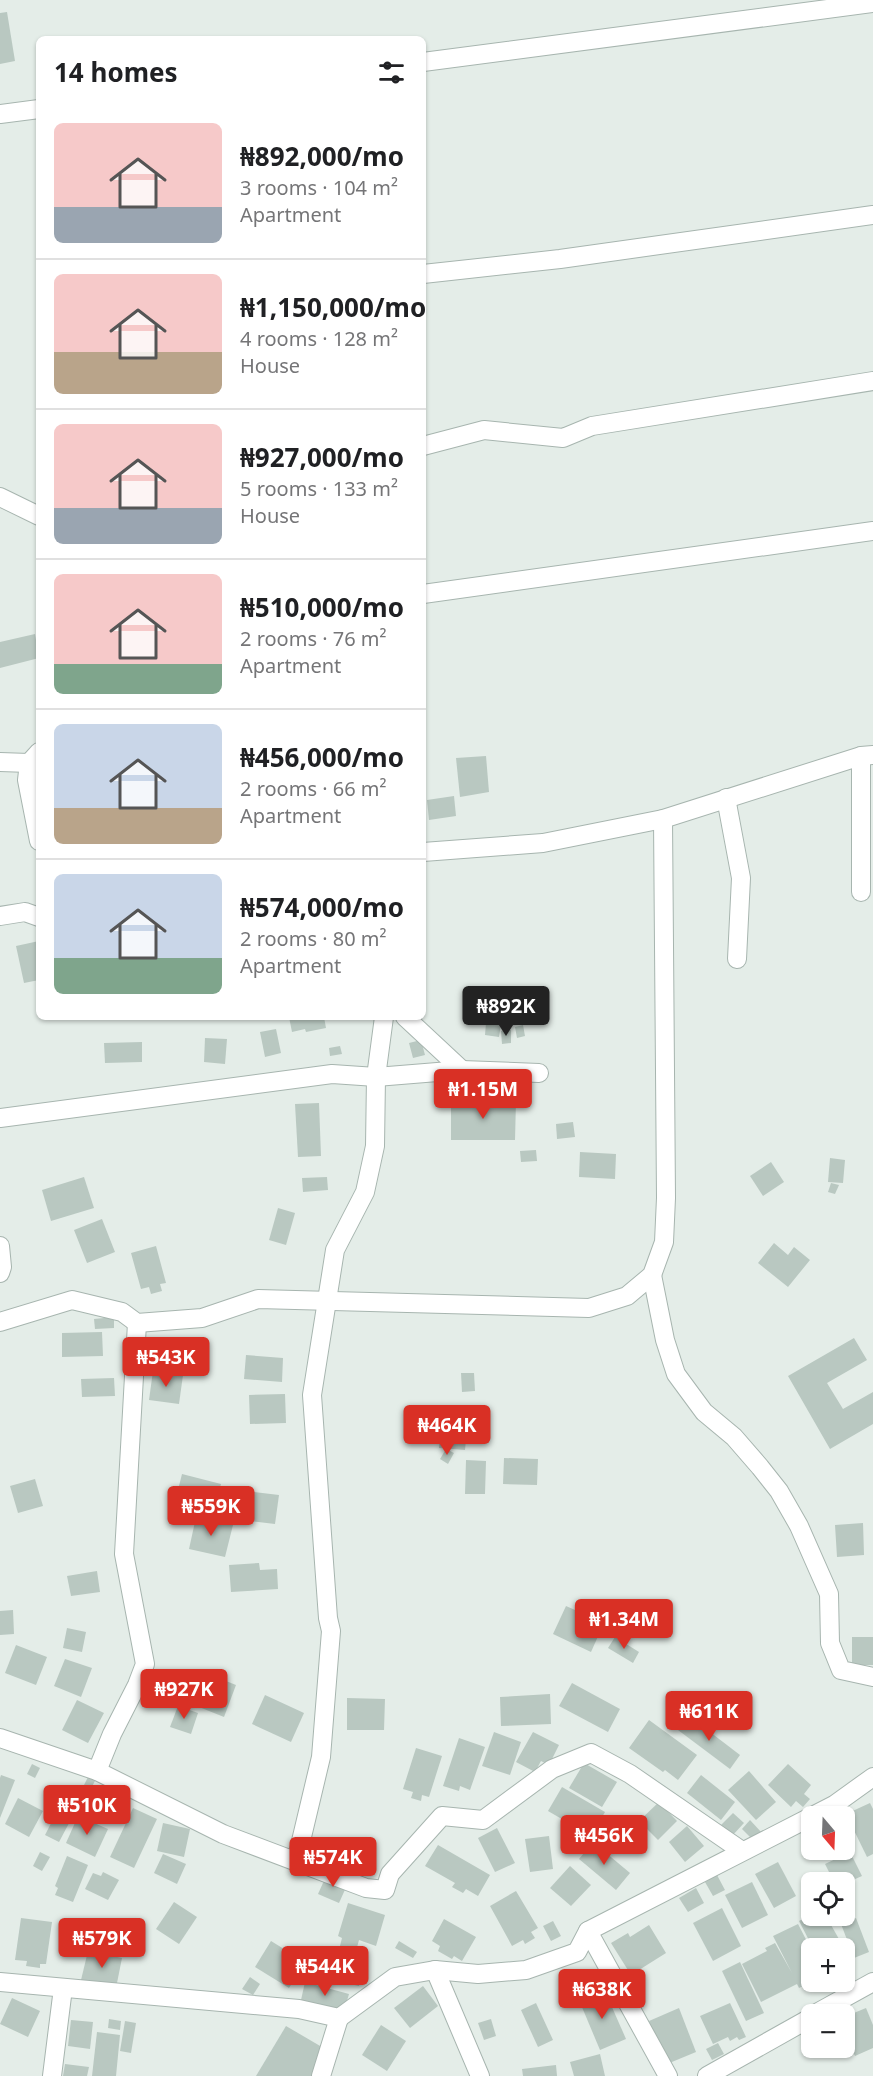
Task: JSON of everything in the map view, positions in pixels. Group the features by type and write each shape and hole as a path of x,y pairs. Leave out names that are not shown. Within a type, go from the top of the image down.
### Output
{"street":[{"path":"426,62 792,7 873,3"},
{"path":"0,114 36,109"},
{"path":"426,274 560,259 873,215"},
{"path":"426,445 484,430 563,438 592,426 873,381"},
{"path":"0,497 36,515"},
{"path":"426,594 873,531"},
{"path":"426,852 543,843 663,819 867,755 861,892"},
{"path":"0,762 34,757 27,780 36,826"},
{"path":"726,798 741,878 737,959"},
{"path":"0,1322 72,1300 122,1312 137,1323 202,1318 258,1299 328,1299 588,1308 627,1296 652,1275 664,1242 666,1198 663,819"},
{"path":"0,916 25,912 36,916"},
{"path":"296,1862 321,1757 330,1631 312,1395 335,1250 365,1192 375,1146 376,1077 384,1020"},
{"path":"408,1020 462,1070"},
{"path":"0,1118 332,1074 376,1077 462,1070 539,1072"},
{"path":"0,1246 2,1267 0,1273"},
{"path":"652,1275 665,1340 676,1374 704,1412 734,1437 760,1467 779,1491 799,1526 829,1594 830,1643 841,1670 873,1677"},
{"path":"97,1771 145,1664 124,1554 137,1323"},
{"path":"0,1738 97,1771 223,1834 366,1888 385,1890 390,1874 442,1816 483,1820 552,1768 591,1753 630,1774 742,1851"},
{"path":"321,2076 339,2018 395,1977 435,1970 478,1974 526,1970 577,1952 588,1931 834,1805 873,1777"},
{"path":"588,1931 668,2076"},
{"path":"435,1970 480,2076"},
{"path":"0,1982 298,2009 339,2018"},
{"path":"834,2004 873,1982"},
{"path":"52,2076 63,1988"},
{"path":"707,2076 801,2023"}],"building":[{"path":"7,12 15,61 0,64 0,13"},
{"path":"35,634 36,659 0,668 0,642"},
{"path":"486,756 489,792 460,797 456,758"},
{"path":"454,796 456,816 429,820 427,800"},
{"path":"36,942 36,981 24,983 16,946"},
{"path":"290,1020 325,1020 326,1028 292,1032"},
{"path":"486,1023 501,1024 499,1037 485,1035"},
{"path":"523,1025 525,1036 517,1038 515,1027"},
{"path":"276,1029 281,1053 265,1057 260,1032"},
{"path":"511,1030 511,1043 502,1044 501,1031"},
{"path":"205,1038 227,1039 225,1064 204,1062"},
{"path":"421,1040 425,1055 413,1058 409,1043"},
{"path":"142,1042 142,1062 105,1063 104,1043"},
{"path":"340,1046 342,1054 330,1056 329,1048"},
{"path":"451,1101 516,1101 515,1140 451,1140"},
{"path":"319,1103 321,1156 298,1157 295,1104"},
{"path":"573,1122 575,1137 557,1139 556,1124"},
{"path":"536,1150 537,1161 521,1162 520,1151"},
{"path":"580,1152 616,1154 615,1179 579,1177"},
{"path":"830,1158 845,1160 843,1183 828,1182"},
{"path":"771,1162 784,1182 763,1196 750,1176"},
{"path":"84,1177 94,1208 51,1221 42,1190"},
{"path":"327,1177 328,1190 303,1192 302,1178"},
{"path":"831,1183 839,1185 835,1194 828,1192"},
{"path":"278,1208 295,1213 286,1245 269,1240"},
{"path":"102,1219 115,1252 87,1263 74,1230"},
{"path":"774,1243 788,1255 794,1247 810,1260 788,1287 758,1263"},
{"path":"156,1246 166,1283 160,1284 162,1291 151,1294 149,1287 141,1289 131,1253"},
{"path":"114,1317 114,1328 95,1329 94,1319"},
{"path":"102,1332 103,1356 62,1357 62,1333"},
{"path":"854,1338 867,1360 827,1383 843,1409 873,1392 873,1424 830,1449 788,1376"},
{"path":"177,1351 189,1353 186,1369 174,1367"},
{"path":"246,1355 283,1358 282,1382 244,1379"},
{"path":"153,1371 183,1375 179,1404 149,1400"},
{"path":"461,1373 474,1373 475,1391 462,1392"},
{"path":"114,1378 115,1396 82,1397 81,1379"},
{"path":"285,1394 286,1423 250,1424 249,1395"},
{"path":"443,1410 463,1411 462,1429 467,1429 465,1450 439,1448"},
{"path":"446,1449 454,1453 448,1464 440,1459"},
{"path":"504,1458 538,1459 537,1485 503,1484"},
{"path":"466,1460 486,1461 485,1494 465,1494"},
{"path":"182,1474 221,1484 213,1512 175,1502"},
{"path":"35,1479 43,1506 18,1513 10,1486"},
{"path":"239,1490 279,1495 275,1524 235,1519"},
{"path":"196,1517 233,1525 225,1557 189,1549"},
{"path":"863,1523 864,1555 837,1557 835,1525"},
{"path":"259,1563 260,1570 277,1569 278,1589 231,1592 229,1565"},
{"path":"97,1571 100,1592 71,1596 67,1576"},
{"path":"566,1606 604,1623 591,1652 553,1634"},
{"path":"13,1610 14,1634 0,1635 0,1611"},
{"path":"67,1628 86,1632 82,1652 63,1648"},
{"path":"615,1637 639,1652 633,1663 608,1648"},
{"path":"852,1637 873,1637 873,1665 852,1665"},
{"path":"16,1645 47,1657 36,1685 5,1673"},
{"path":"65,1659 92,1668 81,1697 54,1686"},
{"path":"206,1673 236,1685 224,1717 194,1705"},
{"path":"572,1683 620,1709 608,1732 559,1706"},
{"path":"550,1694 551,1724 501,1726 500,1697"},
{"path":"265,1695 304,1713 291,1742 252,1724"},
{"path":"347,1698 385,1699 384,1730 347,1730"},
{"path":"77,1700 104,1713 88,1743 62,1730"},
{"path":"178,1706 198,1713 191,1734 170,1727"},
{"path":"689,1716 740,1755 730,1769 678,1730"},
{"path":"649,1720 697,1755 678,1780 629,1748"},
{"path":"494,1732 521,1742 510,1775 482,1766"},
{"path":"533,1732 559,1745 549,1765 541,1761 535,1772 516,1762"},
{"path":"459,1738 485,1747 470,1790 460,1786 459,1791 443,1786"},
{"path":"416,1748 442,1756 429,1797 422,1795 421,1801 411,1798 413,1792 403,1789"},
{"path":"584,1763 617,1782 602,1807 569,1788"},
{"path":"32,1764 40,1768 35,1778 27,1774"},
{"path":"788,1764 811,1785 804,1794 810,1799 804,1806 796,1801 791,1807 768,1785"},
{"path":"749,1771 776,1802 756,1820 728,1790"},
{"path":"1,1775 15,1780 0,1818 0,1778"},
{"path":"701,1775 735,1802 721,1820 687,1793"},
{"path":"88,1777 95,1781 89,1792 82,1789"},
{"path":"562,1787 605,1812 591,1836 548,1811"},
{"path":"69,1788 84,1795 59,1842 45,1835"},
{"path":"18,1798 43,1811 29,1837 5,1824"},
{"path":"659,1802 677,1821 658,1840 639,1821"},
{"path":"870,1803 873,1809 873,1854 867,1857 855,1832 855,1810"},
{"path":"133,1808 157,1819 134,1868 110,1857"},
{"path":"733,1813 744,1823 732,1836 721,1825"},
{"path":"78,1816 108,1829 95,1857 66,1843"},
{"path":"750,1820 762,1833 754,1841 742,1829"},
{"path":"163,1823 190,1829 184,1857 157,1851"},
{"path":"687,1826 704,1846 685,1862 669,1842"},
{"path":"497,1828 515,1863 495,1872 478,1838"},
{"path":"549,1836 553,1869 530,1872 525,1839"},
{"path":"593,1842 630,1873 616,1890 579,1859"},
{"path":"438,1845 490,1875 478,1896 466,1889 463,1893 452,1887 455,1883 425,1866"},
{"path":"40,1852 50,1857 42,1871 33,1866"},
{"path":"163,1854 186,1864 177,1884 154,1873"},
{"path":"67,1856 88,1865 73,1902 55,1895 58,1888 55,1886"},
{"path":"833,1860 854,1860 862,1876 855,1879 855,1872 829,1872 825,1864"},
{"path":"778,1862 796,1896 774,1908 755,1874"},
{"path":"570,1866 591,1885 571,1906 550,1888"},
{"path":"103,1872 119,1880 108,1900 85,1889 93,1873 101,1876"},
{"path":"327,1874 348,1883 339,1903 318,1894"},
{"path":"717,1875 725,1890 713,1896 705,1882"},
{"path":"752,1882 768,1915 742,1928 725,1895"},
{"path":"696,1888 704,1903 688,1912 679,1898"},
{"path":"516,1891 538,1928 531,1932 535,1938 525,1944 523,1940 512,1946 490,1906"},
{"path":"174,1902 197,1917 179,1944 156,1929"},
{"path":"348,1903 385,1915 376,1946 359,1940 356,1951 340,1946 342,1938 338,1936"},
{"path":"722,1908 741,1946 713,1961 693,1923"},
{"path":"21,1918 52,1922 46,1964 40,1964 40,1968 26,1966 27,1961 15,1960"},
{"path":"855,1918 869,1952 855,1958 855,1938 846,1938 842,1926 855,1926"},
{"path":"444,1919 476,1937 462,1961 454,1956 452,1959 438,1951 440,1946 432,1941"},
{"path":"553,1921 561,1936 551,1941 543,1926"},
{"path":"798,1924 805,1938 801,1938 801,1987 799,1988 797,1984 761,2002 742,1964 767,1951 765,1948 775,1943 792,1973 773,1936"},
{"path":"649,1925 666,1953 631,1975 611,1943 628,1933 630,1937"},
{"path":"802,1926 832,1926 838,1938 808,1938"},
{"path":"271,1941 305,1962 289,1988 255,1967"},
{"path":"399,1941 417,1952 413,1958 395,1948"},
{"path":"330,1947 366,1955 359,1986 323,1978"},
{"path":"88,1951 122,1958 116,1988 81,1980"},
{"path":"740,1962 764,2013 746,2021 722,1971"},
{"path":"250,1977 260,1984 253,1995 242,1989"},
{"path":"305,1982 349,1994 344,2011 301,2000"},
{"path":"423,1986 438,2006 410,2028 394,2008"},
{"path":"604,1989 626,2039 600,2050 579,2000"},
{"path":"12,1998 40,2011 28,2037 0,2024"},
{"path":"536,2003 553,2040 538,2047 521,2010"},
{"path":"730,2003 746,2037 739,2040 737,2037 730,2041 728,2037 713,2044 700,2016"},
{"path":"679,2008 696,2052 667,2064 649,2021"},
{"path":"866,2008 873,2025 873,2048 855,2056 855,2012"},
{"path":"109,2019 121,2021 120,2030 108,2028"},
{"path":"491,2019 496,2036 484,2040 478,2023"},
{"path":"71,2020 93,2022 90,2049 68,2046"},
{"path":"125,2021 136,2023 131,2053 120,2051"},
{"path":"381,2025 406,2041 387,2071 362,2055"},
{"path":"286,2026 327,2050 311,2076 256,2076"},
{"path":"97,2032 120,2035 116,2076 92,2076"},
{"path":"718,2043 724,2054 712,2060 706,2049"},
{"path":"600,2054 605,2076 574,2076 570,2062"},
{"path":"65,2064 89,2067 87,2076 63,2076"},
{"path":"556,2065 557,2076 523,2076 522,2069"}]}
